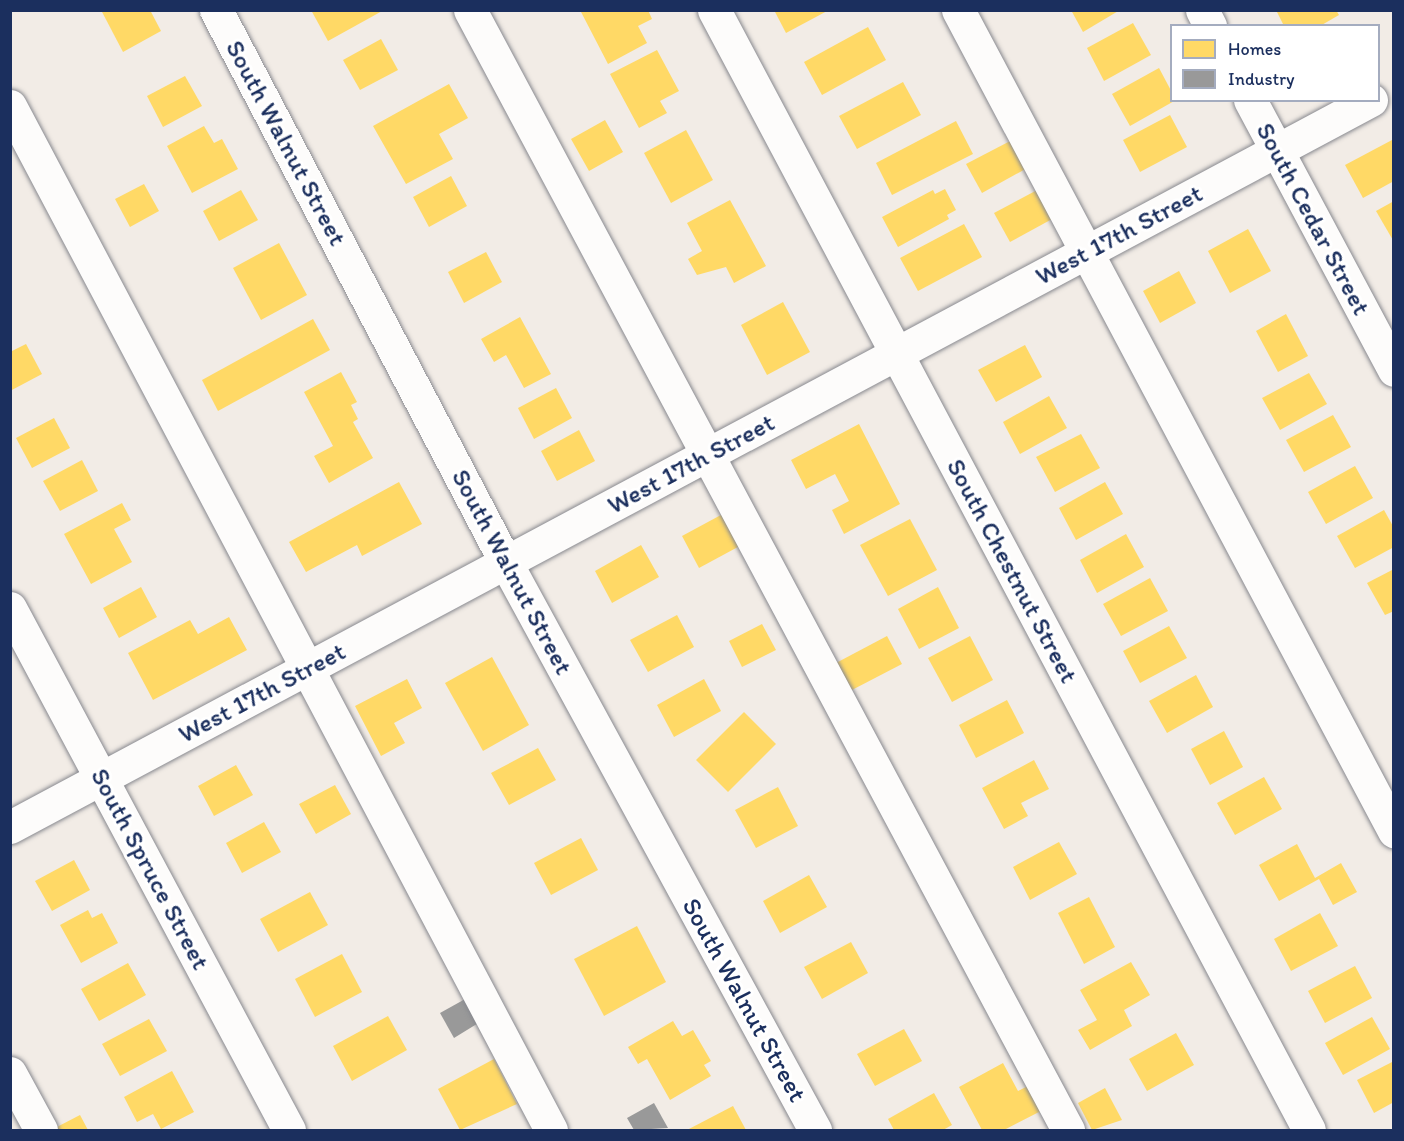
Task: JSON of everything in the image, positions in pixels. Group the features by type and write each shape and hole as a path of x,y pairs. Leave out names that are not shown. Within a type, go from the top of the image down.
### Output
{"street":[{"name":"South Walnut Street","path":"216,10 506,563 815,1131"},
{"path":"470,10 1068,1131"},
{"name":"South Chestnut Street","path":"714,10 1309,1131"},
{"path":"958,10 1394,831"},
{"path":"1202,10 1209,24"},
{"path":"1380,95 1394,88"},
{"name":"South Cedar Street","path":"1251,102 1394,370"},
{"name":"West 17th Street","path":"10,828 1367,102"},
{"path":"10,106 304,670 551,1131"},
{"name":"South Spruce Street","path":"10,608 289,1131"},
{"path":"10,1073 41,1131"}],"building: Homes":[{"path":"101,10 150,10 161,31 123,52"},
{"path":"311,10 384,10 328,41"},
{"path":"580,10 648,10 652,19 638,26 647,43 608,64"},
{"path":"774,10 829,10 786,33"},
{"path":"1071,10 1120,10 1083,32"},
{"path":"1276,10 1336,10 1339,15 1323,24 1283,24"},
{"path":"1133,23 1151,55 1104,81 1087,48"},
{"path":"868,27 886,60 822,95 804,62"},
{"path":"381,39 398,70 360,90 343,60"},
{"path":"657,50 679,91 660,101 667,113 639,128 610,74"},
{"path":"1159,68 1170,89 1170,102 1172,102 1130,126 1112,94"},
{"path":"185,76 202,106 163,127 147,96"},
{"path":"903,82 921,115 857,149 839,116"},
{"path":"449,84 468,118 439,134 453,159 406,184 373,126"},
{"path":"1170,115 1187,147 1140,172 1123,140"},
{"path":"605,120 623,152 589,171 571,139"},
{"path":"956,121 973,154 892,195 876,163"},
{"path":"204,126 214,143 222,139 238,169 192,193 167,146"},
{"path":"686,130 713,180 671,203 644,153"},
{"path":"1014,139 1029,167 982,193 966,164"},
{"path":"1392,140 1394,181 1363,198 1345,165"},
{"path":"451,176 467,206 429,227 413,197"},
{"path":"144,184 159,211 130,227 115,199"},
{"path":"945,189 956,210 947,215 949,219 898,247 882,217 933,190 935,194"},
{"path":"1039,189 1054,218 1010,242 994,213"},
{"path":"241,190 258,220 219,241 203,211"},
{"path":"730,200 766,266 734,283 726,267 697,275 688,259 702,251 687,223"},
{"path":"1394,201 1394,242 1376,211"},
{"path":"964,224 982,257 918,291 900,258"},
{"path":"1248,229 1271,271 1230,293 1208,251"},
{"path":"279,243 307,295 261,320 233,268"},
{"path":"486,252 502,282 464,303 448,272"},
{"path":"1179,271 1196,303 1160,323 1143,291"},
{"path":"783,302 810,352 767,375 741,325"},
{"path":"1286,314 1308,356 1278,372 1256,331"},
{"path":"520,317 551,374 524,388 506,355 494,362 481,339"},
{"path":"313,319 330,350 218,411 202,380"},
{"path":"26,344 42,374 10,391 10,352"},
{"path":"1025,345 1042,377 996,402 978,370"},
{"path":"341,372 357,402 351,405 358,419 353,422 373,458 329,483 314,456 333,446 304,392"},
{"path":"1309,373 1327,404 1280,430 1262,398"},
{"path":"556,388 572,418 534,439 518,408"},
{"path":"1049,396 1067,428 1020,454 1003,422"},
{"path":"1333,415 1351,447 1304,472 1286,440"},
{"path":"54,418 70,448 32,468 16,438"},
{"path":"859,424 900,504 844,534 832,510 849,501 835,474 806,489 791,460"},
{"path":"579,430 595,461 557,481 541,451"},
{"path":"1081,434 1100,468 1055,492 1036,457"},
{"path":"82,460 98,491 60,511 43,481"},
{"path":"1355,466 1373,498 1326,524 1308,492"},
{"path":"399,482 422,524 362,556 357,545 306,572 289,542"},
{"path":"1105,482 1123,514 1076,540 1059,508"},
{"path":"122,503 131,520 114,529 132,562 91,584 64,534"},
{"path":"732,509 749,541 699,568 682,536"},
{"path":"1384,510 1394,528 1394,547 1355,568 1337,536"},
{"path":"910,519 937,570 888,596 860,545"},
{"path":"1126,534 1144,567 1097,593 1080,560"},
{"path":"641,545 659,577 612,603 595,571"},
{"path":"1394,569 1394,611 1385,615 1367,583"},
{"path":"1150,578 1168,611 1121,636 1103,604"},
{"path":"141,587 157,617 119,638 103,608"},
{"path":"938,587 959,628 919,649 898,609"},
{"path":"677,615 694,647 648,672 630,640"},
{"path":"229,617 247,650 153,700 128,653 190,620 198,634"},
{"path":"762,624 776,650 742,667 729,641"},
{"path":"1169,626 1187,658 1140,683 1123,651"},
{"path":"887,636 902,664 850,691 836,663"},
{"path":"970,636 993,680 952,702 928,658"},
{"path":"492,657 529,725 483,751 445,683"},
{"path":"1196,675 1213,707 1167,733 1149,701"},
{"path":"407,679 422,708 394,723 405,743 381,756 355,706"},
{"path":"704,679 721,711 674,737 657,705"},
{"path":"1007,700 1024,733 976,758 959,725"},
{"path":"744,712 776,744 728,792 696,760"},
{"path":"1224,731 1243,767 1210,785 1191,749"},
{"path":"538,748 556,780 509,805 491,773"},
{"path":"1034,760 1049,789 1021,803 1028,816 1004,829 982,788"},
{"path":"236,765 253,795 214,816 198,786"},
{"path":"1264,777 1282,809 1235,835 1217,803"},
{"path":"335,785 351,814 316,834 299,804"},
{"path":"778,787 798,826 756,848 735,810"},
{"path":"264,822 281,852 242,873 226,843"},
{"path":"581,838 598,870 551,895 534,863"},
{"path":"1059,842 1077,874 1030,900 1013,867"},
{"path":"1297,844 1315,878 1341,863 1357,892 1333,905 1319,879 1279,901 1259,865"},
{"path":"74,860 90,890 52,911 35,881"},
{"path":"809,875 827,907 780,933 763,901"},
{"path":"310,892 328,925 278,952 260,919"},
{"path":"1089,897 1115,947 1084,964 1058,913"},
{"path":"88,910 92,918 102,913 118,943 81,963 60,925"},
{"path":"1320,913 1338,946 1291,971 1274,939"},
{"path":"637,926 666,982 604,1016 574,959"},
{"path":"851,942 868,973 822,999 804,967"},
{"path":"342,954 362,992 315,1017 295,979"},
{"path":"1131,962 1150,995 1124,1010 1132,1026 1090,1050 1078,1030 1097,1020 1080,990"},
{"path":"128,963 146,995 99,1021 81,989"},
{"path":"1355,966 1372,998 1325,1023 1308,991"},
{"path":"388,1016 407,1050 352,1081 333,1046"},
{"path":"1372,1017 1390,1049 1343,1075 1325,1043"},
{"path":"149,1019 167,1051 120,1076 102,1044"},
{"path":"673,1021 682,1036 693,1030 711,1061 704,1065 711,1076 670,1100 647,1059 638,1064 628,1047"},
{"path":"904,1029 922,1061 875,1086 857,1054"},
{"path":"1176,1033 1194,1065 1147,1091 1129,1059"},
{"path":"494,1059 517,1104 460,1130 438,1089"},
{"path":"1394,1061 1394,1102 1374,1113 1357,1080"},
{"path":"1003,1063 1018,1091 1028,1086 1041,1111 1004,1130 982,1130 959,1087"},
{"path":"172,1071 194,1112 161,1129 153,1114 137,1122 124,1097"},
{"path":"1105,1088 1122,1120 1092,1130 1078,1103"},
{"path":"934,1093 952,1125 943,1130 894,1130 888,1119"},
{"path":"733,1106 746,1130 687,1130"},
{"path":"80,1115 88,1130 56,1130 55,1128"}],"building: Industry":[{"path":"467,998 480,1022 454,1038 440,1013"},
{"path":"654,1103 668,1128 634,1130 627,1118"}]}
